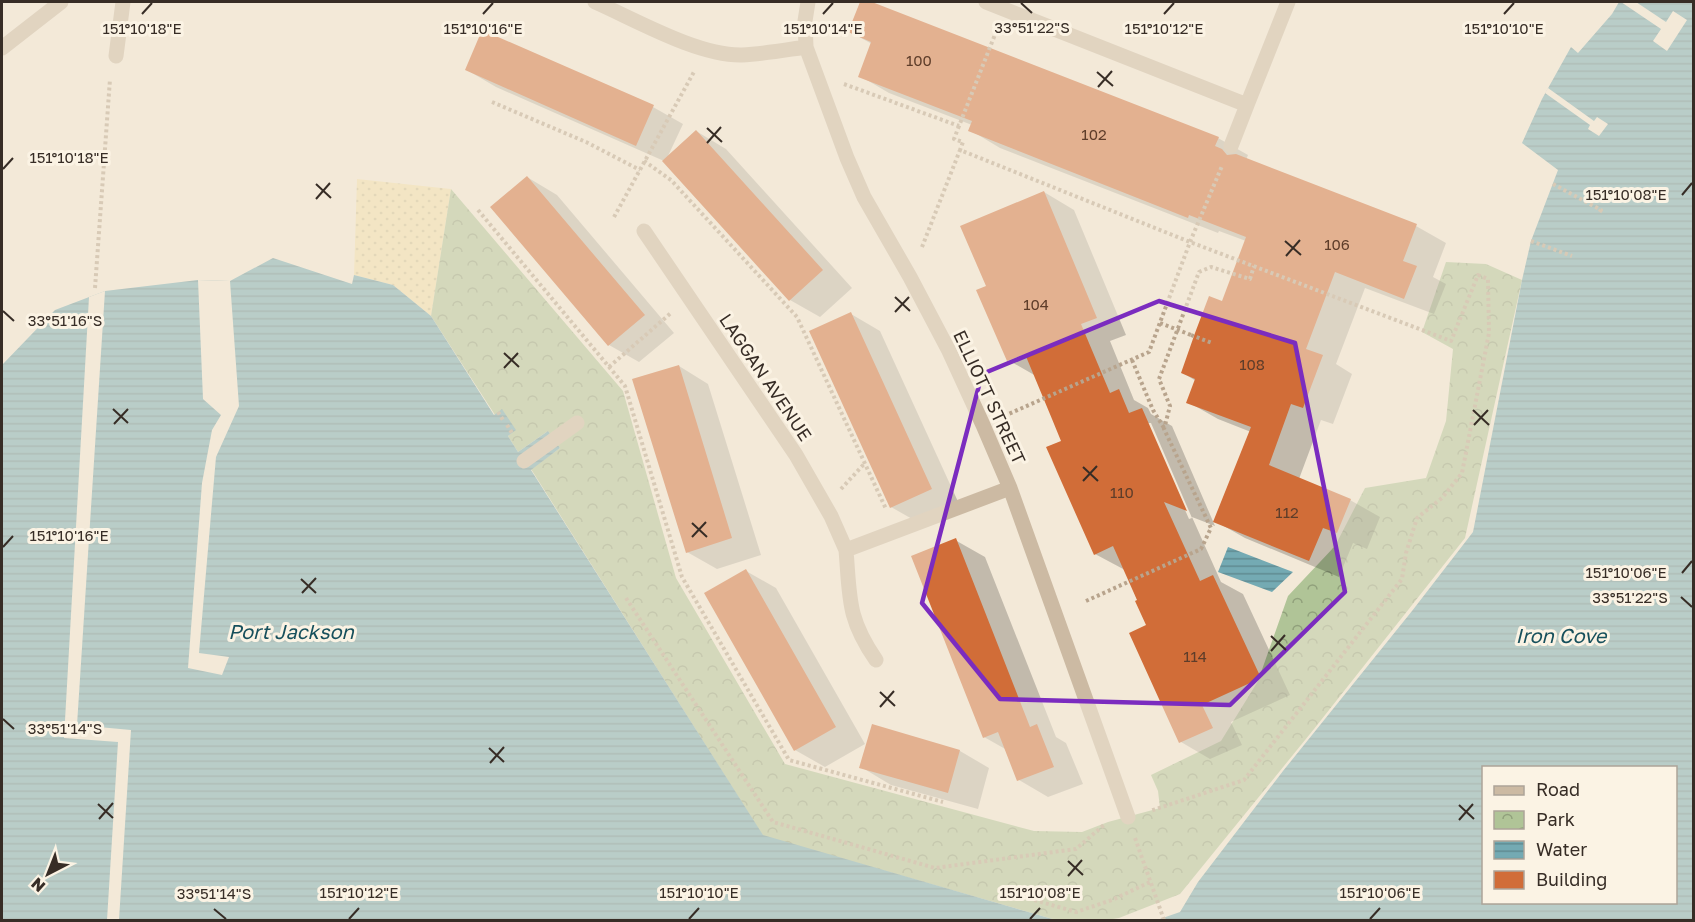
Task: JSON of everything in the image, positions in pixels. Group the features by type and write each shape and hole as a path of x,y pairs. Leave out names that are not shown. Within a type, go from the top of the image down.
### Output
{"street":[{"path":"2,48 61,2"},
{"path":"116,56 123,2"},
{"path":"595,2 687,43 707,49 741,55 807,47"},
{"name":"ELLIOTT STREET","path":"808,2 805,21 807,47 847,158 864,197 949,351 1010,488 1128,818"},
{"path":"986,2 1247,105"},
{"path":"1231,146 1288,2"},
{"name":"LAGGAN AVENUE","path":"644,231 796,455 831,516 846,550 851,608 857,628 876,660"},
{"path":"524,461 577,423"},
{"path":"846,550 1010,488"}],"path":[{"path":"910,277 963,142 954,139 958,126 1005,9"},
{"path":"614,217 707,49"},
{"path":"95,288 110,74 116,56"},
{"path":"815,73 958,126"},
{"path":"492,102 586,141 639,170"},
{"path":"983,425 1149,352 1190,242 1231,146"},
{"path":"626,598 773,822 935,868 1076,849 1108,822 1128,818 1244,780 1402,579 1406,553 1418,518 1442,498 1462,473 1488,333 1488,279 1478,275 1451,341 1190,242 960,150"},
{"path":"644,161 671,180 797,317 888,513"},
{"path":"1553,184 1601,210"},
{"path":"478,210 625,386 682,577 789,760 943,802"},
{"path":"1531,241 1572,256"},
{"path":"1164,429 1170,406 1159,379 1199,273 1211,267 1250,279 1254,266"},
{"path":"532,284 537,280"},
{"path":"609,367 677,308"},
{"path":"1160,323 1212,343"},
{"path":"1086,601 1202,549 1211,528 1153,410 1132,360"},
{"path":"498,412 503,420"},
{"path":"507,425 512,433"},
{"path":"839,491 865,463"},
{"path":"1128,818 1164,921"},
{"path":"1017,895 1077,912 1112,900 1150,882"}],"highlighted area":[{"path":"1159,301 1295,343 1345,592 1230,705 1000,699 922,603 982,374"}],"sand":[{"path":"357,179 451,189 431,316 393,285 354,275"}],"green space":[{"path":"451,189 623,391 676,578 785,764 1034,831 1082,832 1108,822 1160,808 1158,791 1151,775 1221,741 1258,681 1288,596 1335,546 1365,488 1426,478 1446,421 1453,349 1422,332 1446,262 1486,264 1522,280 1465,538 1180,894 1119,918 1056,920 763,836 531,469 560,448 548,431 518,452 508,436 515,430 502,410 495,415 431,316"}],"water":[{"name":"Iron Cove","path":"1619,2 1693,2 1693,920 1157,920 1180,912 1198,882 1283,771 1473,532 1531,241 1558,170 1522,143 1542,99 1571,47 1578,53 1612,14"},
{"name":"Port Jackson","path":"273,258 352,284 354,275 393,285 431,316 494,415 502,409 516,430 508,436 518,452 548,431 560,448 531,470 763,835 1056,920 2,920 2,365 55,310 105,291 198,280 230,281"},
{"path":"1228,547 1293,572 1272,592 1218,572"}],"pier":[{"path":"1621,2 1636,2 1666,22 1673,11 1687,20 1667,51 1653,41 1661,29"},
{"path":"1548,88 1594,121 1597,117 1608,124 1599,136 1588,129 1590,125 1545,93"},
{"path":"198,280 230,281 239,406 216,457 199,653 229,657 222,675 188,668 202,483 212,430 221,415 203,399"},
{"path":"105,291 77,725 131,730 119,920 107,920 118,742 64,738 89,297"}],"building":[{"path":"860,2 872,2 1219,137 1215,146 1227,155 1236,154 1417,224 1403,261 1417,266 1404,299 1335,272 1306,349 1323,355 1303,408 1291,404 1269,465 1351,499 1337,533 1323,528 1309,561 1213,522 1251,427 1186,403 1195,379 1181,373 1195,333 1209,296 1222,301 1246,237 1189,215 1188,218 968,131 972,121 858,77 871,42 848,32"},
{"path":"482,30 654,105 636,146 465,70"},
{"path":"696,130 823,270 789,301 662,161"},
{"path":"527,176 645,315 608,346 490,207"},
{"path":"1044,191 1097,318 1081,324 1110,393 1119,389 1129,413 1142,408 1187,511 1164,502 1200,581 1213,575 1261,678 1202,705 1213,728 1179,743 1129,633 1146,625 1135,601 1137,600 1113,546 1094,555 1046,447 1061,441 1025,354 1007,361 976,290 986,286 960,226"},
{"path":"851,312 932,489 890,508 809,331"},
{"path":"679,365 732,538 686,553 632,379"},
{"path":"956,538 1030,727 1037,724 1054,767 1017,781 998,732 983,738 911,556"},
{"path":"746,569 836,727 794,751 704,593"},
{"path":"872,724 960,750 948,793 859,768"}]}
